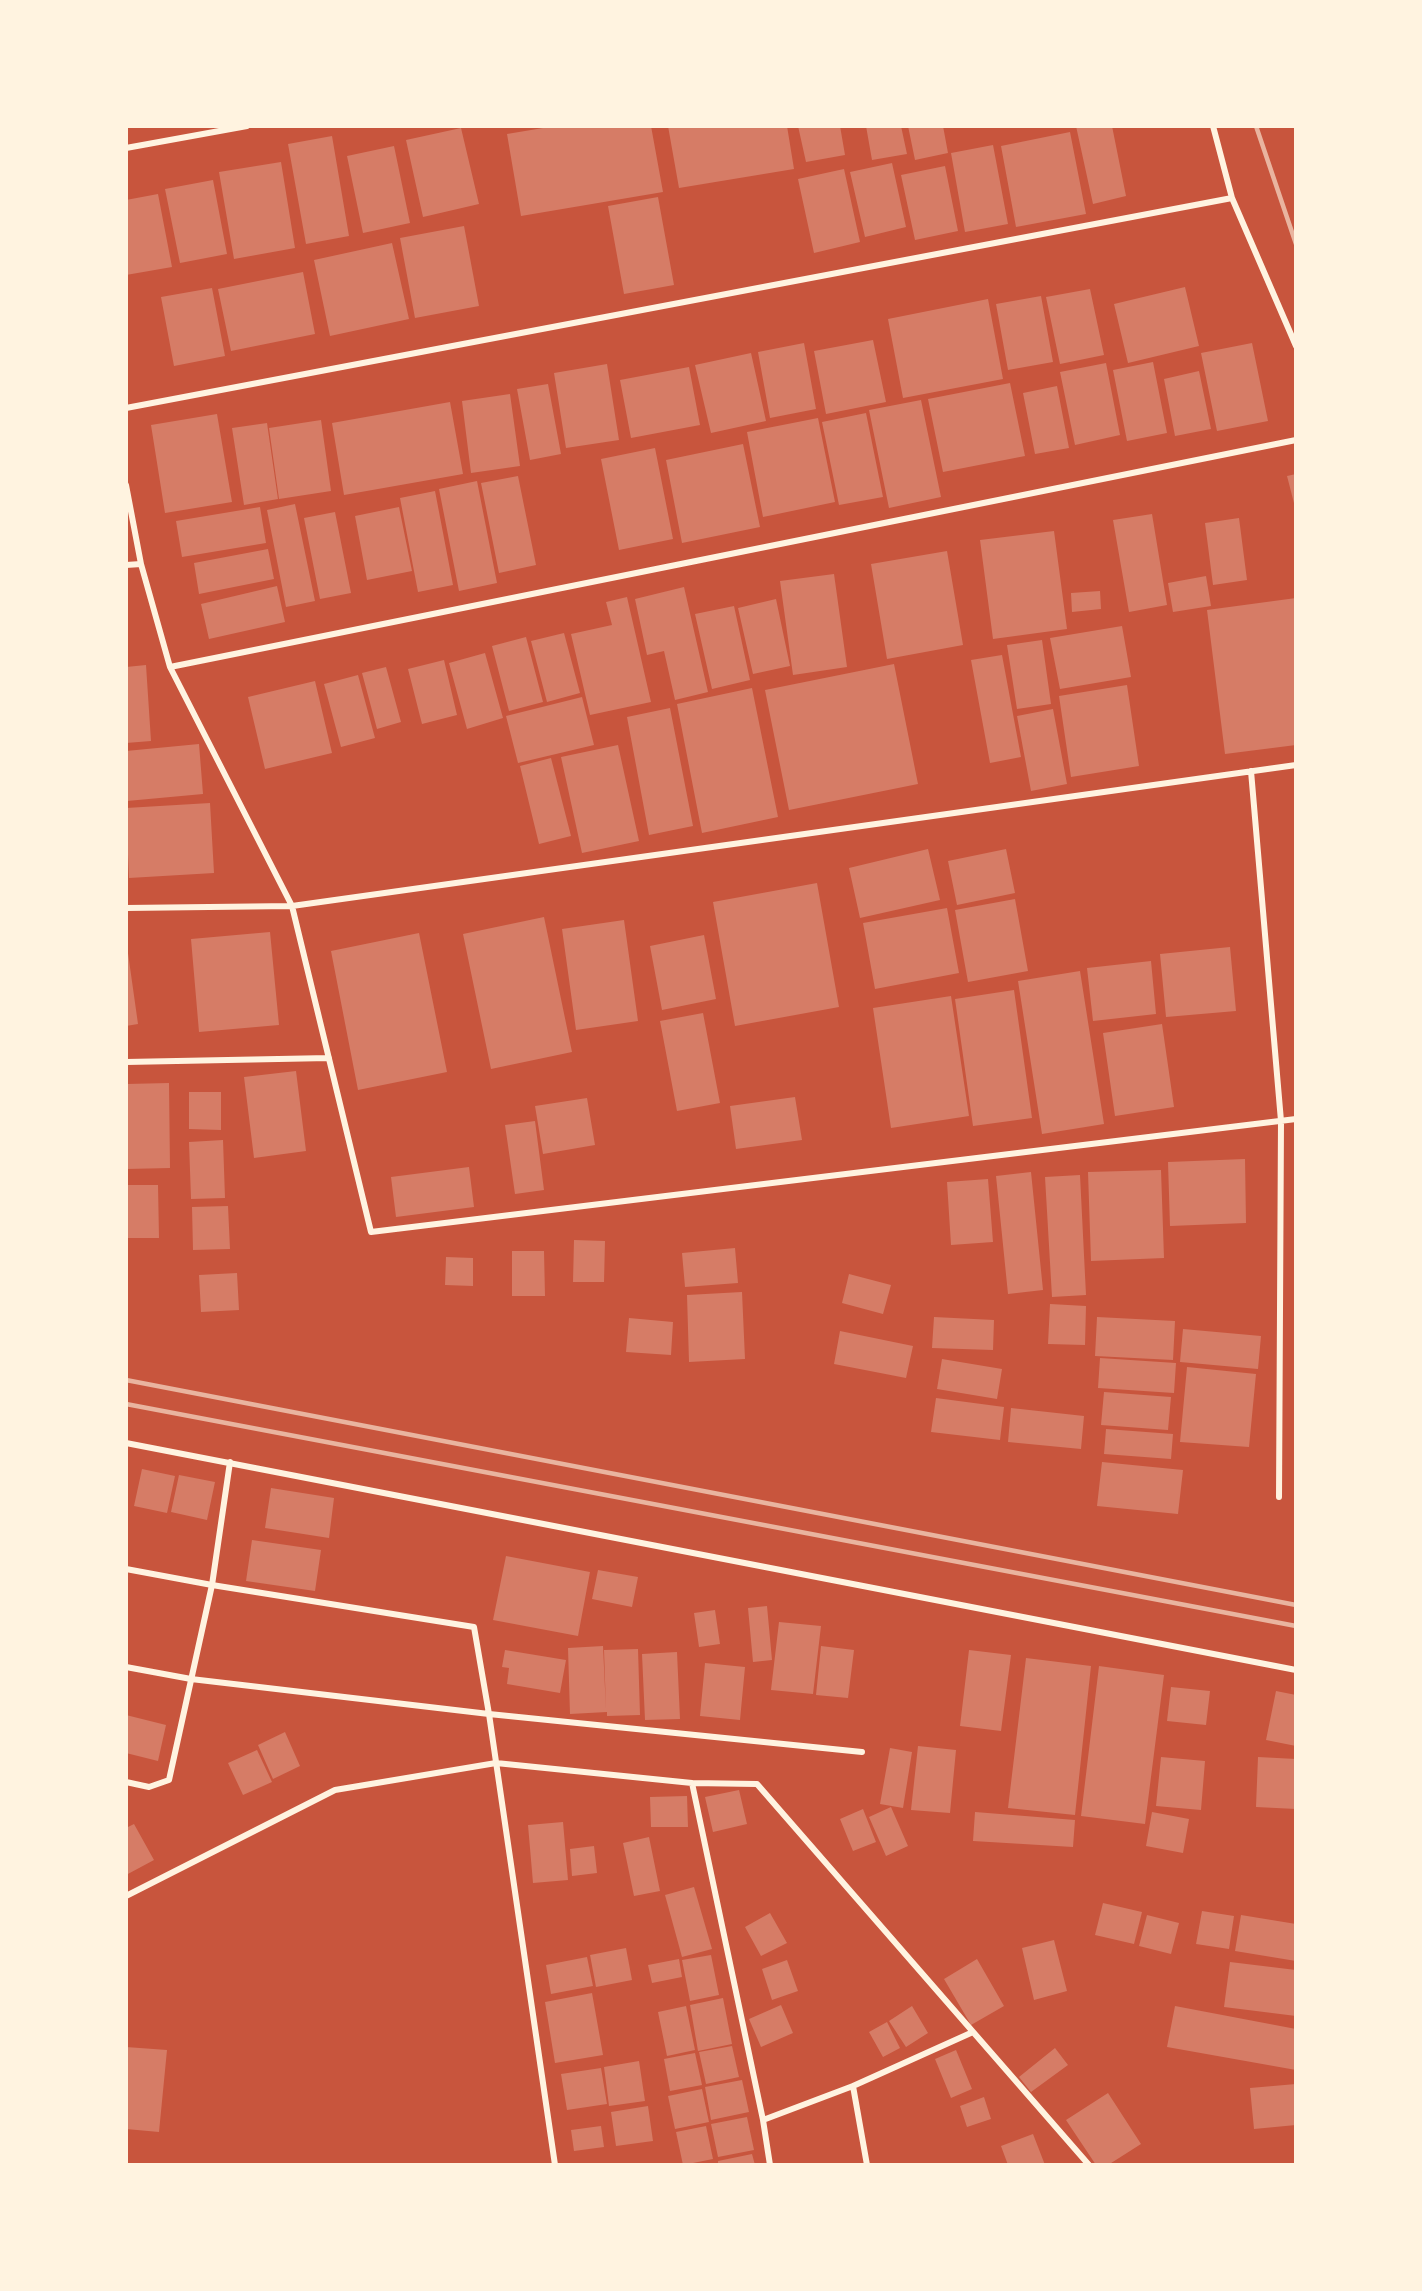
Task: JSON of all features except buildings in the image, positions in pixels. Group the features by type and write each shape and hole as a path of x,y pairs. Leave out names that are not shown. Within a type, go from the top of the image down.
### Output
{"street":[{"path":"126,148 247,126"},
{"path":"1213,126 1232,198 1296,346"},
{"path":"126,408 1232,198"},
{"path":"170,667 1296,440"},
{"path":"126,485 141,564 170,667 292,906 371,1232 1296,1119"},
{"path":"126,565 141,564"},
{"path":"126,908 292,906 1296,765"},
{"path":"1251,771 1281,1121 1279,1497"},
{"path":"126,1062 329,1058"},
{"path":"126,1443 1296,1670"},
{"path":"126,1782 149,1787 169,1780 212,1585 230,1462"},
{"path":"126,1569 474,1627 489,1714 555,2165"},
{"path":"126,1667 191,1679 489,1714 862,1752"},
{"path":"126,1896 335,1790 496,1763 692,1783 757,1784 1089,2165"},
{"path":"692,1783 764,2120 770,2165"},
{"path":"764,2120 853,2085 974,2032"},
{"path":"853,2085 867,2165"}],"railway":[{"path":"1256,126 1296,244"},
{"path":"126,1380 1296,1605"},
{"path":"126,1404 1296,1626"}]}
